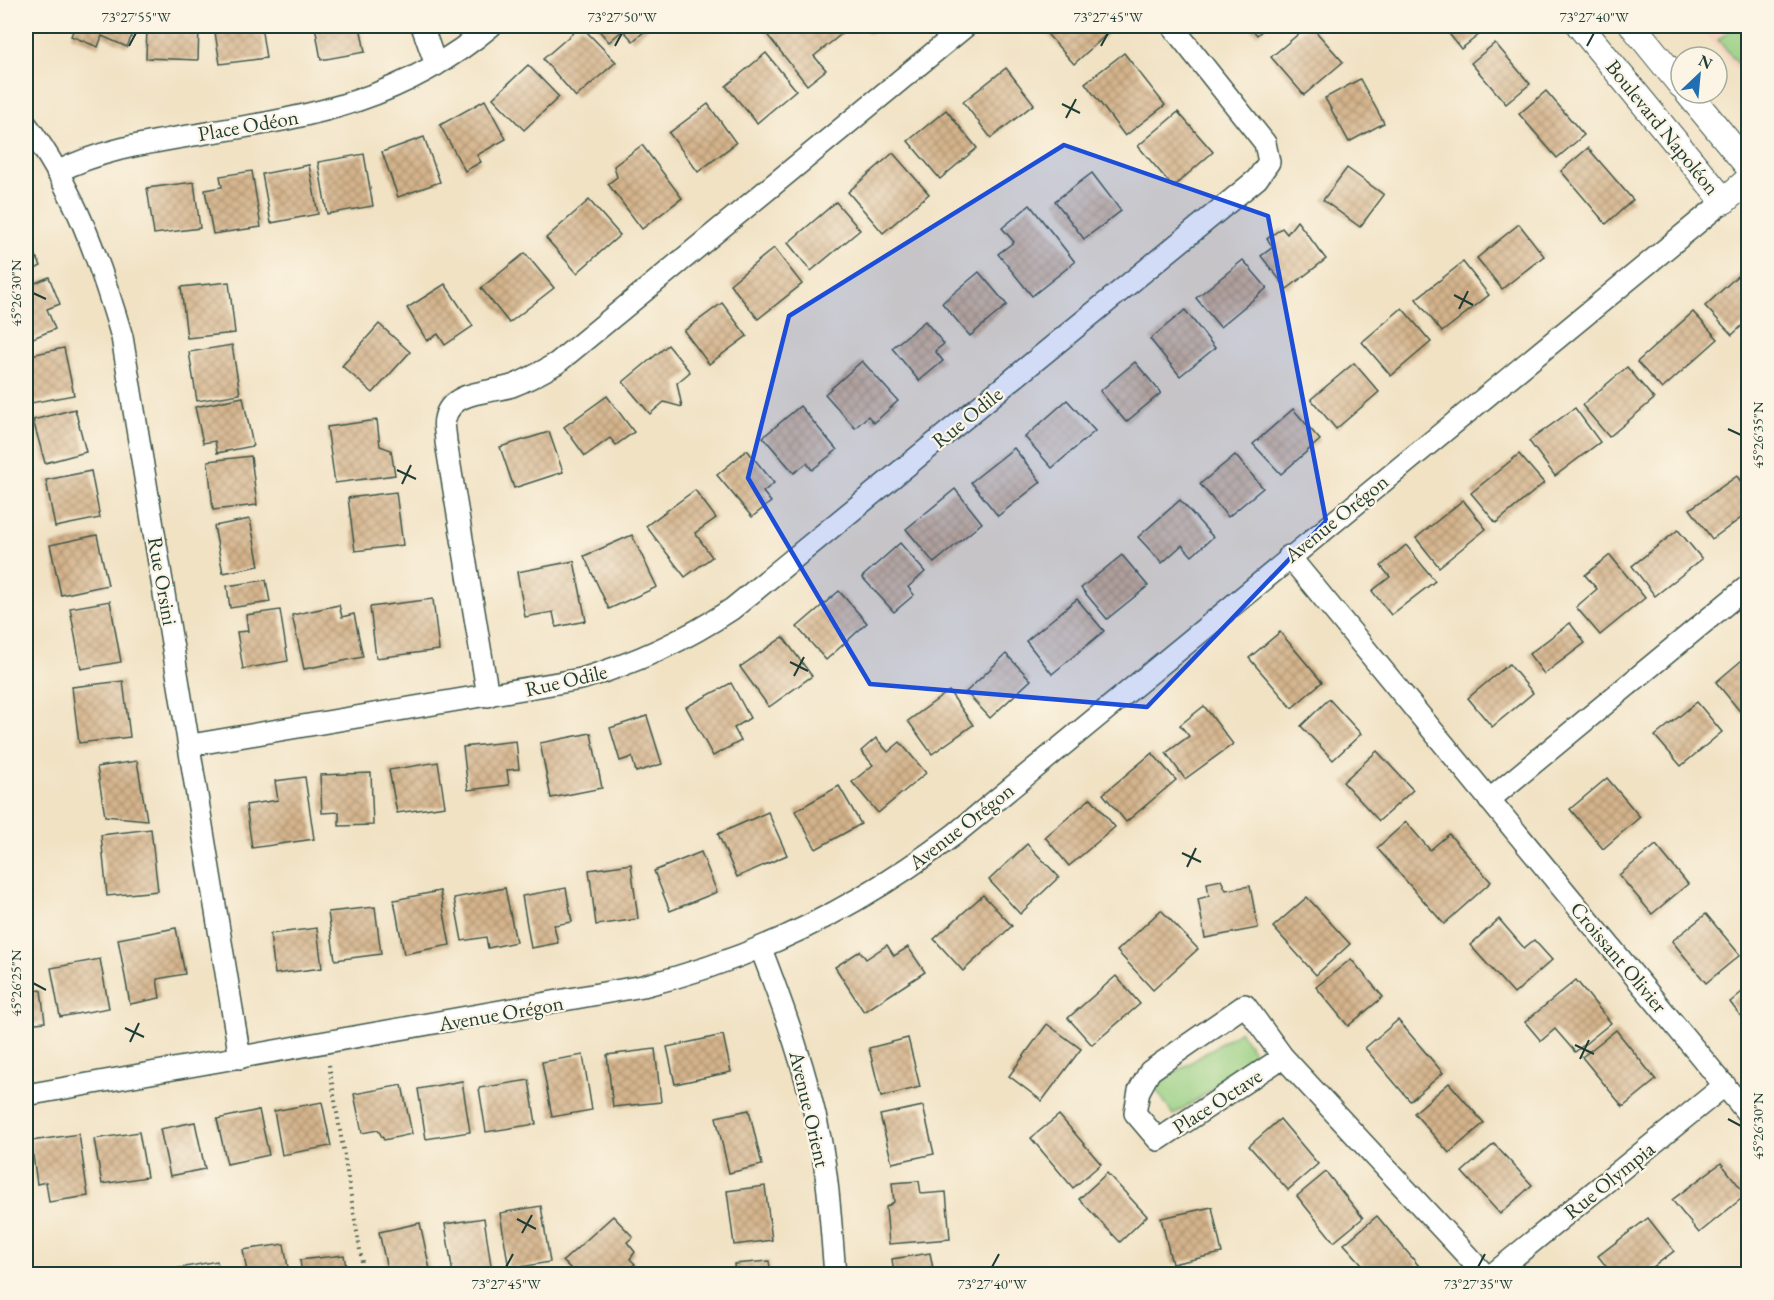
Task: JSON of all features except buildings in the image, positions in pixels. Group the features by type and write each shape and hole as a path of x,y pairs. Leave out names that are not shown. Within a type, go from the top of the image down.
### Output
{"street":[{"path":"422,26 436,65"},
{"name":"Place Odéon","path":"57,172 85,159 147,142 332,109 374,96 410,81 471,43 491,26"},
{"path":"488,696 446,442 445,418 454,403 469,394 510,387 534,378 557,363 966,26"},
{"name":"Rue Odile","path":"191,745 581,679 630,664 693,634 732,609 1257,179 1269,162 1265,143 1172,26"},
{"name":"Boulevard Napoléon","path":"1580,26 1724,201"},
{"name":"Boulevard Napoléon","path":"1633,26 1669,70"},
{"name":"Boulevard Napoléon","path":"1698,105 1749,166"},
{"name":"Rue Orsini","path":"26,124 57,172 80,216 96,254 122,337 191,745 240,1058"},
{"path":"1724,201 1749,180"},
{"name":"Avenue Orégon","path":"26,1095 643,986 717,965 761,949 849,905 920,860 1724,201"},
{"name":"Croissant Olivier","path":"1289,556 1749,1114"},
{"path":"1489,800 1749,586"},
{"name":"Avenue Orient","path":"761,949 802,1063 813,1104 825,1170 835,1275"},
{"name":"Place Octave","path":"1283,1057 1158,1140 1136,1113 1139,1091 1150,1071 1245,1005 1283,1057 1484,1275"},
{"name":"Rue Olympia","path":"1493,1275 1725,1085"}],"path":[{"path":"329,1064 364,1275"}],"highlighted area":[{"path":"1064,145 1268,216 1326,521 1147,707 870,684 748,478 789,316"}],"shaded area":[{"path":"1699,26 1748,26 1748,84 1729,62 1729,45 1715,45"}],"green space":[{"path":"1735,26 1748,26 1748,76 1729,53 1729,45 1722,45 1718,40"},
{"path":"1240,1031 1259,1059 1173,1115 1154,1086"}]}
